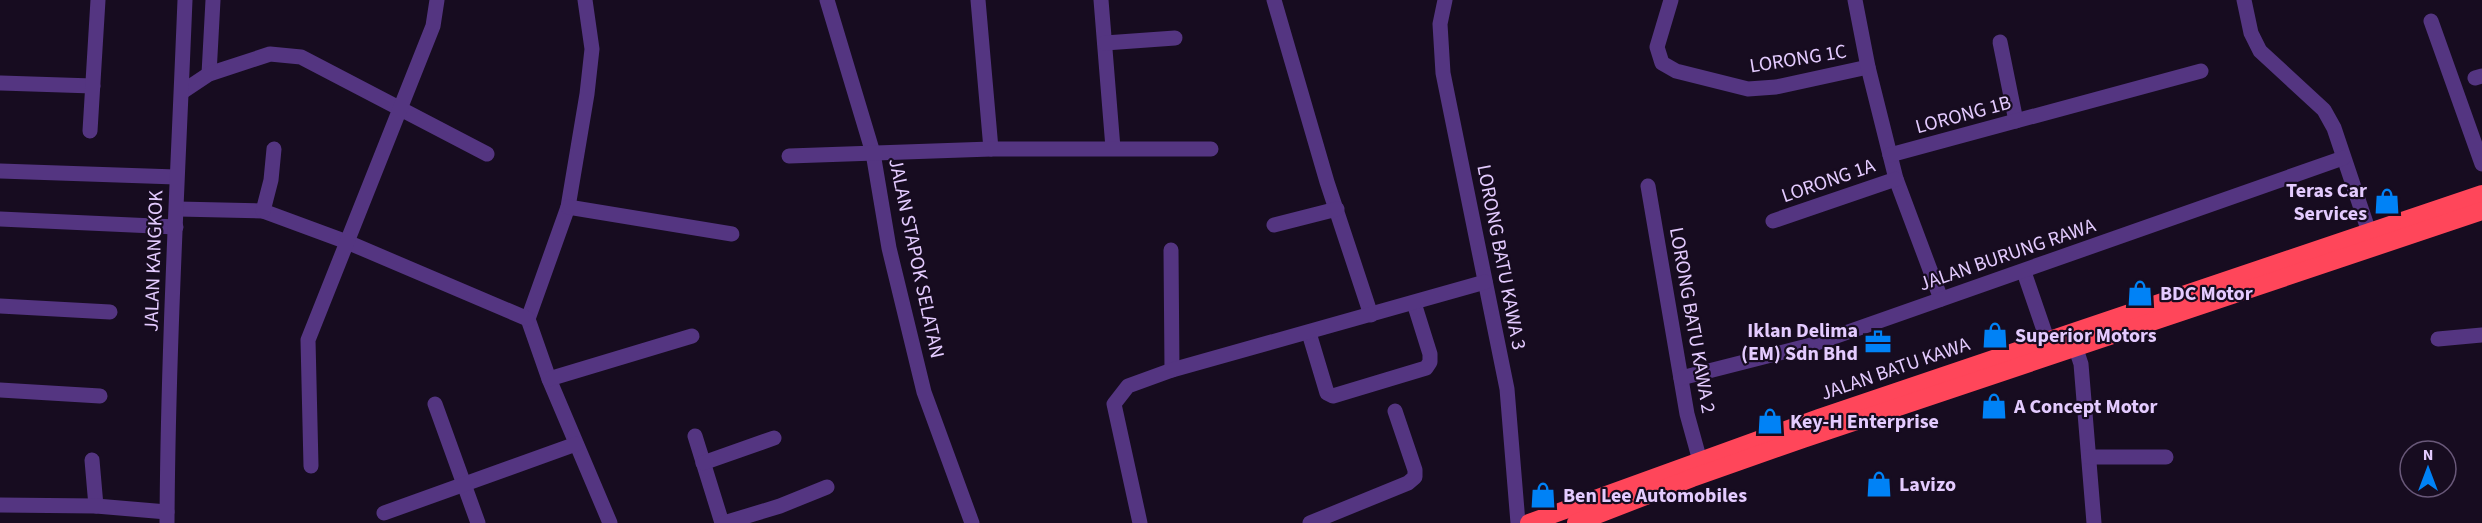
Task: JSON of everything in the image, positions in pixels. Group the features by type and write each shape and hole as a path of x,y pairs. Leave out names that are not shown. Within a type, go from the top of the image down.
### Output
{"highway":[{"name":"JALAN BATU KAWA","path":"1530,523 2047,339 2482,194"},
{"name":"JALAN BATU KAWA","path":"1576,523 1692,478 2075,346 2482,211"}],"street":[{"path":"90,131 98,0"},
{"name":"JALAN KANGKOK","path":"167,517 178,209 176,177 185,0"},
{"path":"209,74 213,0"},
{"path":"311,466 308,340 434,26 437,0"},
{"path":"585,0 592,49 588,94 568,207 528,319 549,379 610,523"},
{"name":"JALAN STAPOK SELATAN","path":"826,0 873,153 889,248 924,392 972,523"},
{"path":"978,0 991,149"},
{"path":"1101,0 1113,148"},
{"path":"1274,0 1336,209 1371,315"},
{"name":"LORONG BATU KAWA 3","path":"1445,0 1440,24 1443,73 1507,389 1518,523"},
{"name":"LORONG 1C","path":"1671,0 1657,47 1662,63 1676,71 1748,89 1776,87 1868,67"},
{"path":"1856,0 1868,67 1896,179 1941,299"},
{"path":"2244,0 2251,33 2260,51 2324,110 2334,128 2369,232"},
{"path":"2431,21 2482,164"},
{"path":"1105,43 1175,39"},
{"path":"2000,42 2016,121"},
{"path":"182,92 209,74 270,54 301,57 487,154"},
{"name":"LORONG 1B","path":"1890,155 2201,71"},
{"path":"1,83 93,86"},
{"path":"263,211 271,180 274,149"},
{"path":"789,156 991,149 1211,149"},
{"name":"JALAN BURUNG RAWA","path":"1681,378 1811,345 2343,158"},
{"path":"0,171 176,177"},
{"name":"LORONG 1A","path":"1773,221 1896,179"},
{"name":"LORONG BATU KAWA 2","path":"1648,186 1687,414 1700,461"},
{"path":"568,207 732,234"},
{"path":"178,209 263,211 347,242 528,319"},
{"path":"1274,225 1336,209"},
{"path":"0,219 176,227"},
{"path":"1171,250 1172,369"},
{"path":"2024,272 2047,339"},
{"path":"1140,523 1114,404 1128,386 1172,369 1309,333 1485,282"},
{"path":"1309,333 1327,393 1333,396 1426,368 1430,362 1430,354 1414,303"},
{"path":"0,306 110,312"},
{"path":"2438,339 2482,335"},
{"path":"549,379 692,336"},
{"path":"2075,346 2081,364 2094,523"},
{"path":"0,390 100,396"},
{"path":"435,404 478,523"},
{"path":"1310,523 1408,483 1415,477 1415,470 1395,411"},
{"path":"695,436 723,523 780,506 827,487"},
{"path":"704,463 774,438"},
{"path":"384,513 576,444"},
{"path":"2089,457 2166,457"},
{"path":"92,460 96,506"},
{"path":"0,505 96,506 167,517"}],"place":[{"name":"Teras Car Services","path":"2387,201"},
{"name":"BDC Motor","path":"2140,293"},
{"name":"Superior Motors","path":"1995,335"},
{"name":"Iklan Delima (EM) Sdn Bhd","path":"1878,342"},
{"name":"A Concept Motor","path":"1994,406"},
{"name":"Key-H Enterprise","path":"1770,421"},
{"name":"Lavizo","path":"1879,484"},
{"name":"Ben Lee Automobiles","path":"1543,495"}]}
